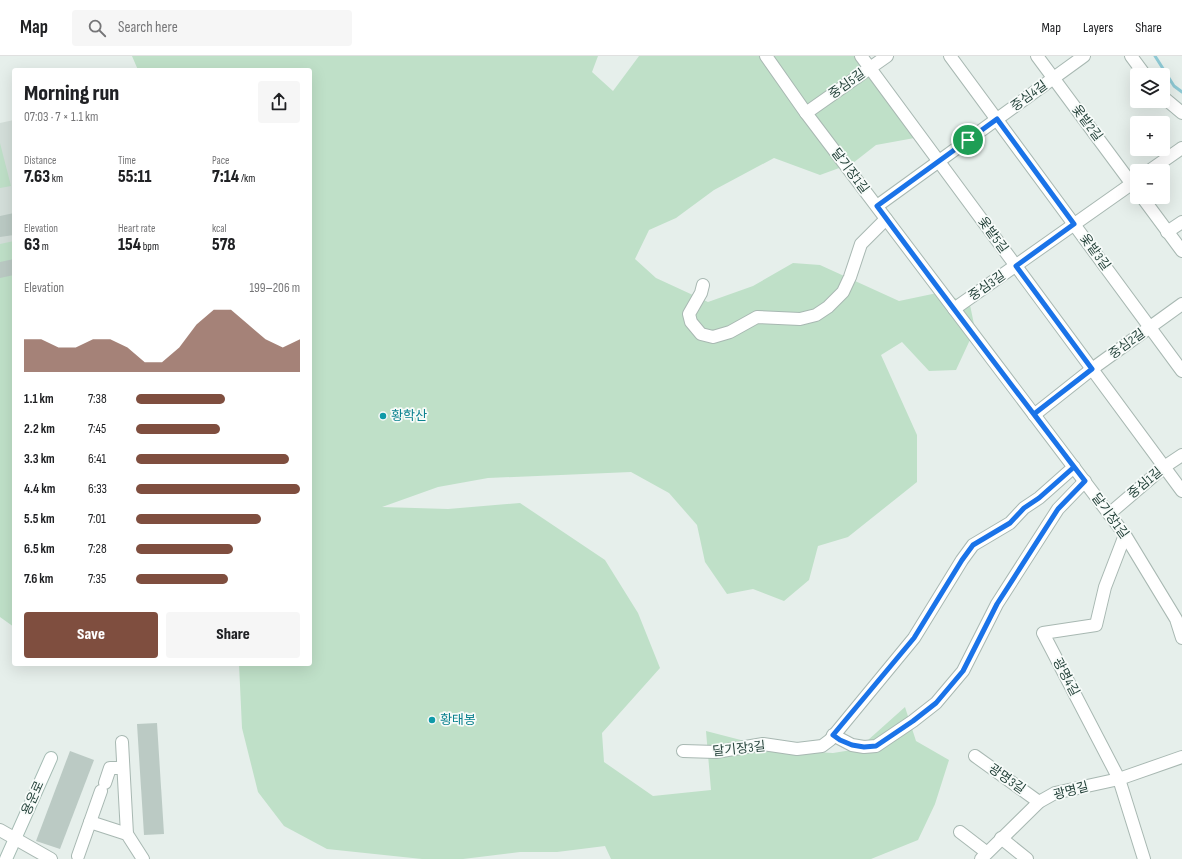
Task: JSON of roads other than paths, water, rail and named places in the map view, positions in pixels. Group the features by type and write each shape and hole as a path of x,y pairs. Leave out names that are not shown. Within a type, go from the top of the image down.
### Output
{"street":[{"name":"달기장1길","path":"766,56 806,113 1125,534 1179,617 1182,638"},
{"name":"옻밭5길","path":"861,56 1182,491"},
{"name":"중심5길","path":"806,113 887,56"},
{"name":"옻밭3길","path":"950,56 1182,370"},
{"name":"옻밭2길","path":"1037,56 1130,178"},
{"name":"중심4길","path":"877,206 1084,56"},
{"path":"1131,56 1140,68"},
{"path":"1170,103 1182,113"},
{"path":"1159,164 1182,148"},
{"name":"중심3길","path":"954,309 1074,224 1130,188"},
{"path":"1147,204 1182,251"},
{"path":"703,285 701,293 689,314 691,322 701,334 713,337 730,332 757,317 800,319 816,315 843,292 850,277 861,244 886,219"},
{"path":"1167,232 1182,222"},
{"name":"중심2길","path":"1034,414 1092,369 1182,304"},
{"name":"중심1길","path":"1109,514 1164,467 1182,455"},
{"name":"달기장3길","path":"683,751 716,752 763,744 797,749 822,746 830,740 914,638 962,560 973,545 1010,523 1024,508 1039,498 1074,467"},
{"path":"833,735 852,745 864,747 876,746 913,721 936,703 963,671 997,604 1058,509 1085,481"},
{"name":"광명4길","path":"1125,534 1105,587 1096,625 1043,633 1119,779 1144,859"},
{"path":"122,742 127,834 143,859"},
{"name":"광명3길","path":"975,756 1039,802"},
{"name":"광명길","path":"984,856 1039,802 1055,793 1119,779 1182,757"},
{"name":"용운로","path":"6,859 51,758"},
{"path":"78,856 110,768 123,768"},
{"path":"90,822 127,834"},
{"path":"0,830 50,859"},
{"path":"960,832 984,856"},
{"path":"1001,838 1027,859"}],"waterway":[{"path":"1155,56 1174,86 1182,92"}],"place":[{"name":"황학산","path":"383,416"},
{"name":"황태봉","path":"432,720"}]}
